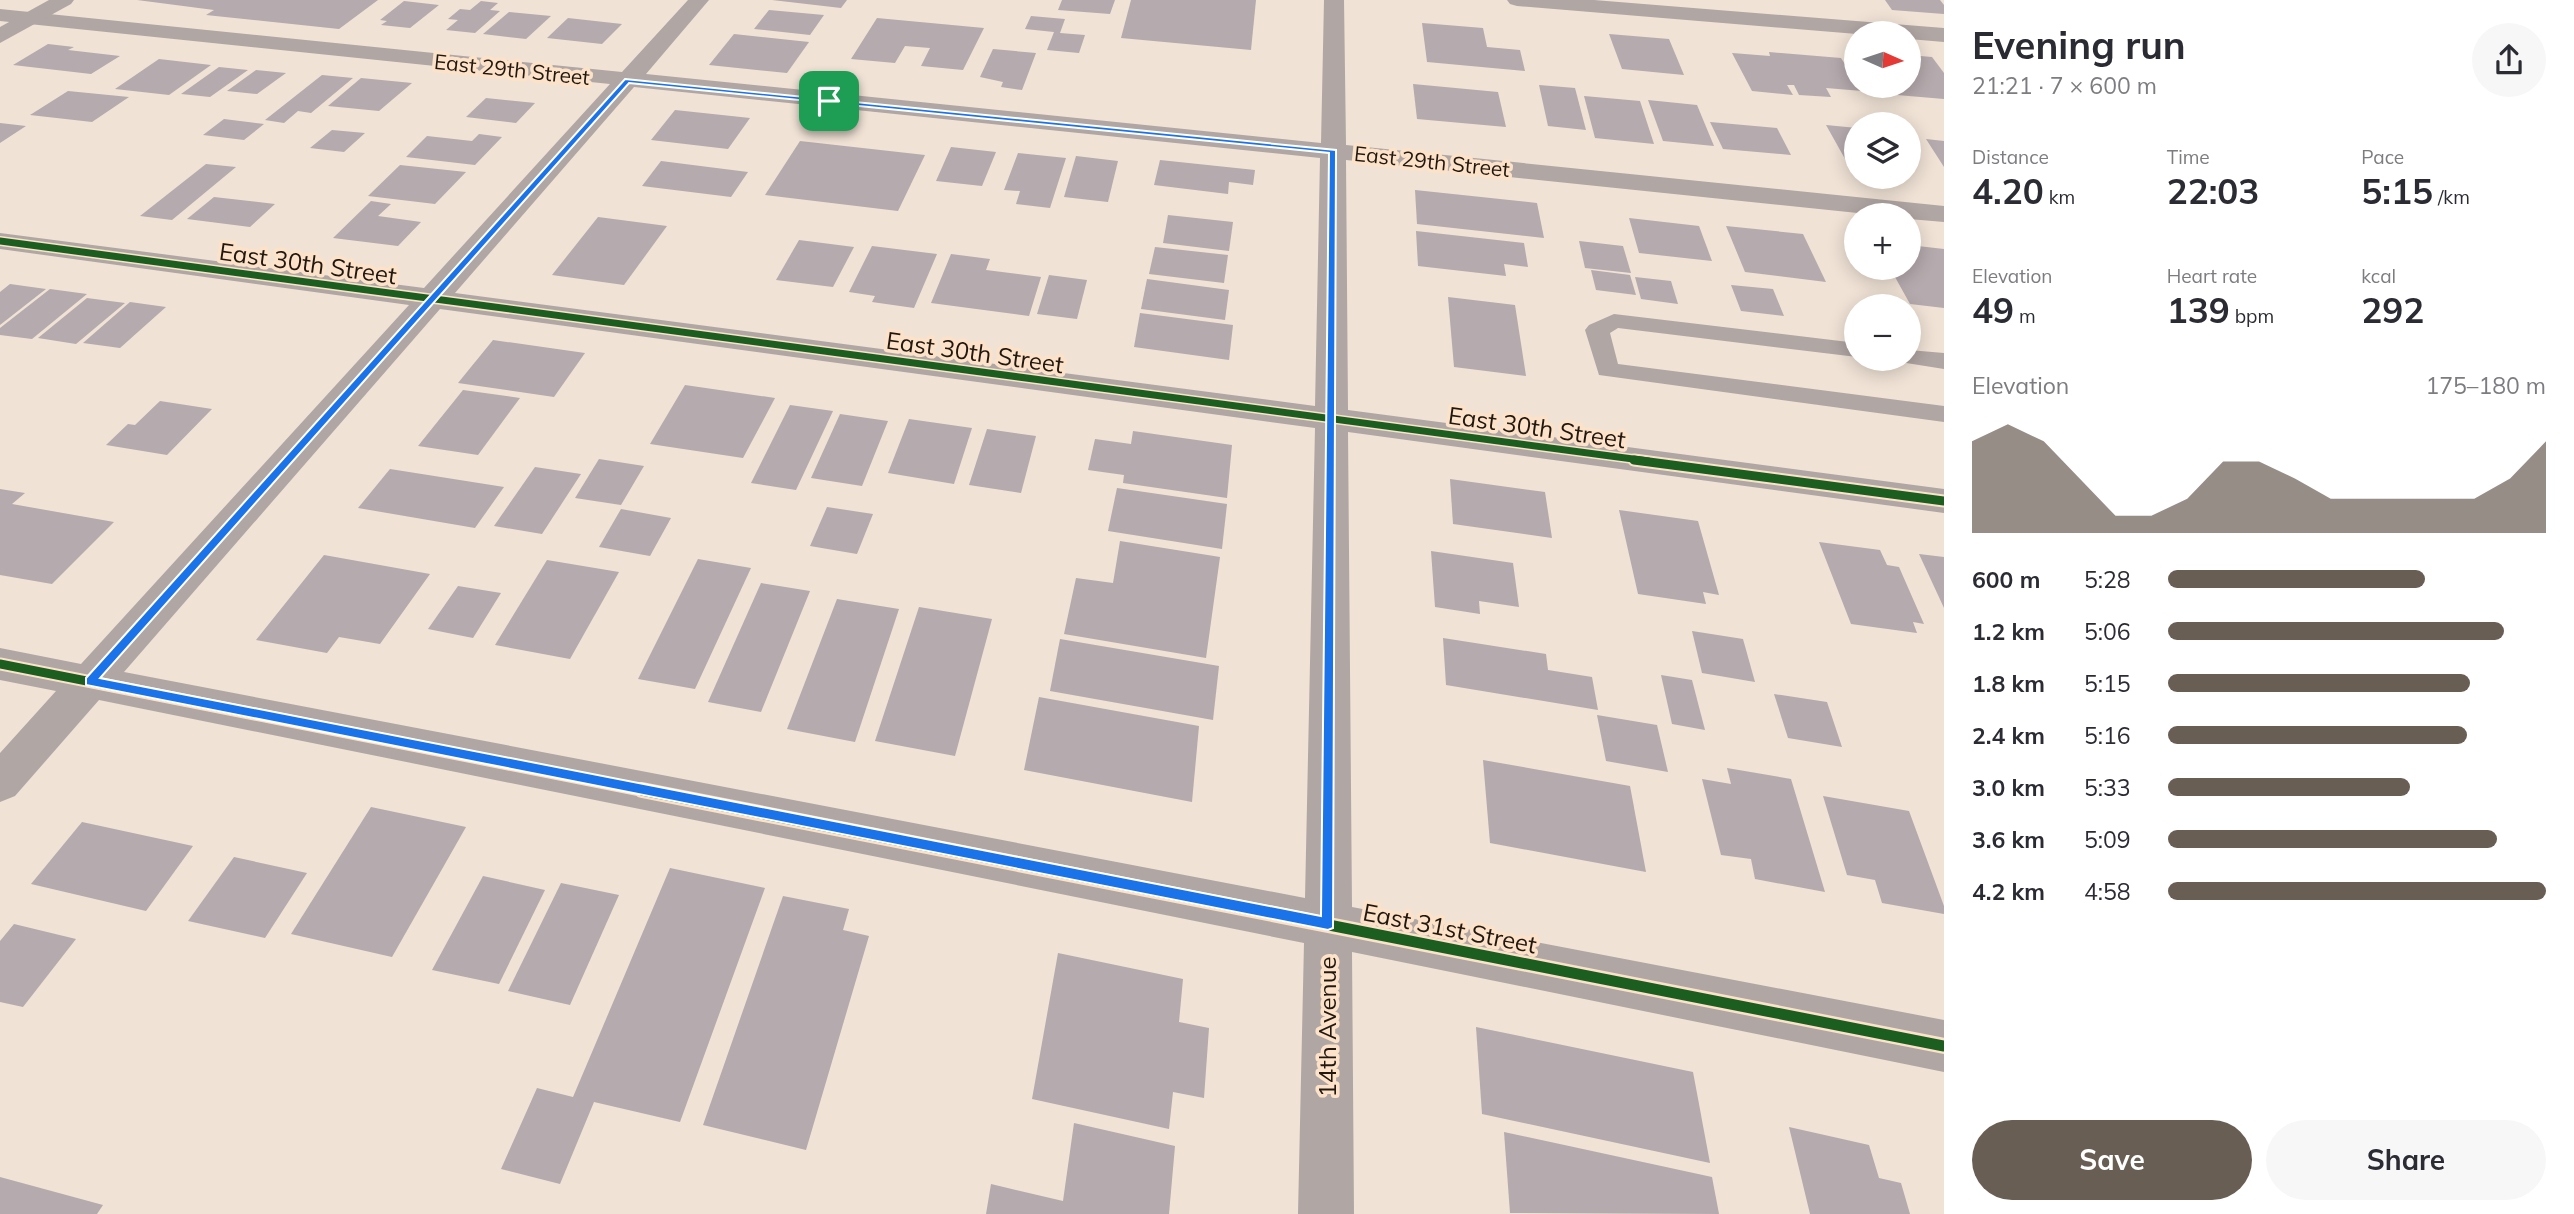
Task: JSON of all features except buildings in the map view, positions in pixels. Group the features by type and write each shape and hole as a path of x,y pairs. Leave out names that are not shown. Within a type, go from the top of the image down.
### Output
{"street":[{"path":"0,36 64,0"},
{"path":"0,783 699,0"},
{"name":"14th Avenue","path":"1326,1214 1334,0"},
{"path":"1517,0 1944,35"},
{"name":"East 29th Street","path":"0,15 1944,214"},
{"name":"East 30th Street","path":"0,241 1944,501"},
{"name":"East 31st Street","path":"0,664 1944,1046"}],"lane":[{"path":"1844,348 1614,321 1597,330 1608,370 1944,414"},
{"path":"1921,358 1944,361"}],"cycle path":[{"path":"0,241 1944,501"},
{"path":"0,664 1944,1046"}],"route":[{"path":"627,80 829,101 1333,151 1328,924 90,681 627,80"}]}
